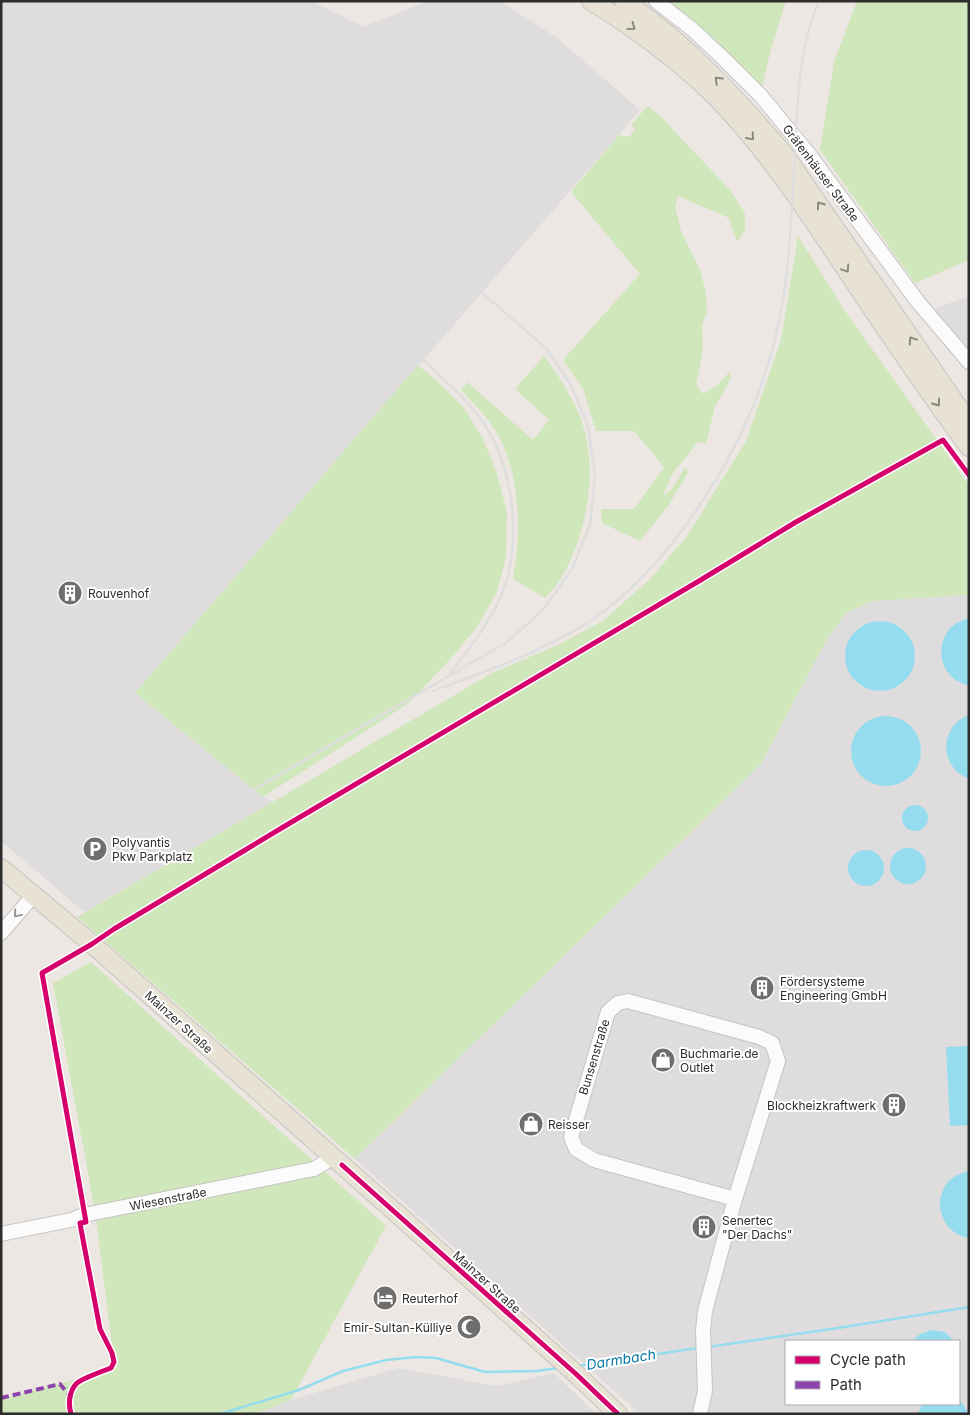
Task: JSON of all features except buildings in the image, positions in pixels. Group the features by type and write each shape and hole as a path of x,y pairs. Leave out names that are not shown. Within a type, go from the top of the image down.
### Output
{"main road":[{"path":"591,1 626,23 660,48 714,96 759,147 784,178 906,360 969,447"},
{"path":"624,1 664,31 701,64 751,115 784,154 969,423"},
{"name":"Mainzer Straße","path":"1,868 75,930 331,1156 576,1374 618,1414"}],"street":[{"name":"Gräfenhäuser Straße","path":"656,1 692,29 761,96 808,153 918,302 969,362"},
{"path":"1,933 33,896"},
{"name":"Bunsenstraße","path":"700,1414 705,1391 703,1331 705,1311 736,1199 778,1061 772,1044 760,1037 628,1001 618,1003 608,1012 571,1137 576,1149 594,1160 736,1199"},
{"name":"Wiesenstraße","path":"1,1234 71,1220 84,1215 314,1170 331,1156"}],"shaded area":[{"path":"1,1 312,1 363,27 429,1 500,1 556,37 640,110 135,693 263,797 274,802 84,912 1,841"},
{"path":"969,296 969,354 931,311"},
{"path":"969,595 969,1414 640,1414 355,1159 761,764 827,639 845,614 872,601"},
{"path":"398,1368 497,1386 554,1373 596,1414 254,1414 291,1400"}],"green space":[{"path":"667,1 786,1 762,87 705,31"},
{"path":"857,1 969,1 969,260 915,283 820,150 834,62"},
{"path":"648,106 661,117 730,190 745,213 745,230 737,242 729,218 678,196 675,206 681,231 700,270 706,293 707,311 702,326 703,345 696,384 703,394 719,384 729,372 731,378 715,407 706,443 698,442 672,474 663,496 672,489 685,467 688,472 669,505 640,541 602,523 601,509 634,509 664,467 634,431 596,431 583,389 563,360 640,274 571,192 619,135 629,137 635,129 631,125"},
{"path":"798,236 845,311 969,485 969,595 872,601 845,614 827,639 761,764 355,1159 77,917 492,673 560,644 604,620 650,579 687,536 746,441 781,340"},
{"path":"544,356 563,383 578,412 585,433 590,470 586,509 576,546 560,580 545,598 513,579 517,552 518,520 513,475 504,448 494,428 461,390 467,382 533,440 549,420 515,389"},
{"path":"418,365 464,408 483,439 496,471 507,512 506,557 497,592 478,625 455,654 409,703 263,797 135,693"},
{"path":"91,962 386,1226 291,1400 254,1414 1,1414 1,1399 115,1369 95,1211 53,983"}],"water":[{"path":"969,618 969,685 953,678 943,664 941,655 944,638 949,630 960,621"},
{"path":"880,621 893,624 905,631 912,643 915,656 912,669 905,681 893,688 880,691 867,688 855,681 848,669 845,656 848,643 855,631 867,624"},
{"path":"969,715 969,779 958,773 953,767 949,760 946,744 951,730"},
{"path":"886,716 899,719 911,726 918,738 921,751 918,764 911,776 899,783 886,786 873,783 861,776 854,764 851,751 854,738 861,726 873,719"},
{"path":"915,805 924,809 928,818 924,827 915,831 906,827 902,818 906,809"},
{"path":"908,848 915,849 921,853 925,859 925,873 921,879 915,883 908,884 901,883 895,879 891,873 890,866 891,859 895,853 901,849"},
{"path":"866,850 873,851 879,855 883,861 883,875 879,881 873,885 866,886 859,885 853,881 849,875 848,868 849,861 853,855 859,851"},
{"path":"969,1046 969,1125 950,1126 946,1047"},
{"path":"969,1171 969,1238 952,1231 946,1224 940,1208 940,1199 943,1190 952,1178"},
{"path":"932,1330 945,1332 953,1340 913,1340 920,1334"},
{"path":"960,1400 968,1414 918,1414 922,1405 960,1405"}],"waterway":[{"name":"Darmbach","path":"708,1347 969,1307"},
{"name":"Darmbach","path":"577,1366 698,1348"},
{"name":"Darmbach","path":"220,1414 299,1390 343,1371 386,1360 417,1357 436,1358 485,1372 537,1371 559,1368"}],"railway":[{"path":"181,1 225,39"},
{"path":"55,805 101,818 143,823 186,818 231,803 507,642 543,610 572,569 590,525 595,476 588,426 571,385 546,348 339,169 239,50 235,42 201,1"},
{"path":"433,691 514,660 553,642 590,621 618,600 645,575 670,546 693,515 733,449 762,383 780,316 788,265 801,65 808,33 819,1"},
{"path":"119,107 163,144"},
{"path":"159,132 425,362 473,408 494,441 502,461 512,507 512,553 508,575 501,596 490,617 472,645 451,672"}],"marked path":[{"path":"1,1398 60,1384 69,1395"}],"cycle path":[{"path":"71,1414 70,1398 74,1386 84,1379 111,1368 114,1362 112,1353 100,1329 81,1229 80,1223 86,1222 42,973 796,522 943,440 969,475"},
{"path":"342,1165 576,1374 618,1414"}],"place":[{"name":"Rouvenhof","path":"70,593"},
{"name":"Polyvantis Pkw Parkplatz","path":"95,849"},
{"name":"Fördersysteme Engineering GmbH","path":"762,988"},
{"name":"Buchmarie.de Outlet","path":"663,1060"},
{"name":"Blockheizkraftwerk","path":"894,1105"},
{"name":"Reisser","path":"531,1124"},
{"name":"Senertec \"Der Dachs\"","path":"704,1227"},
{"name":"Reuterhof","path":"385,1298"},
{"name":"Emir-Sultan-Külliye","path":"469,1327"}]}
